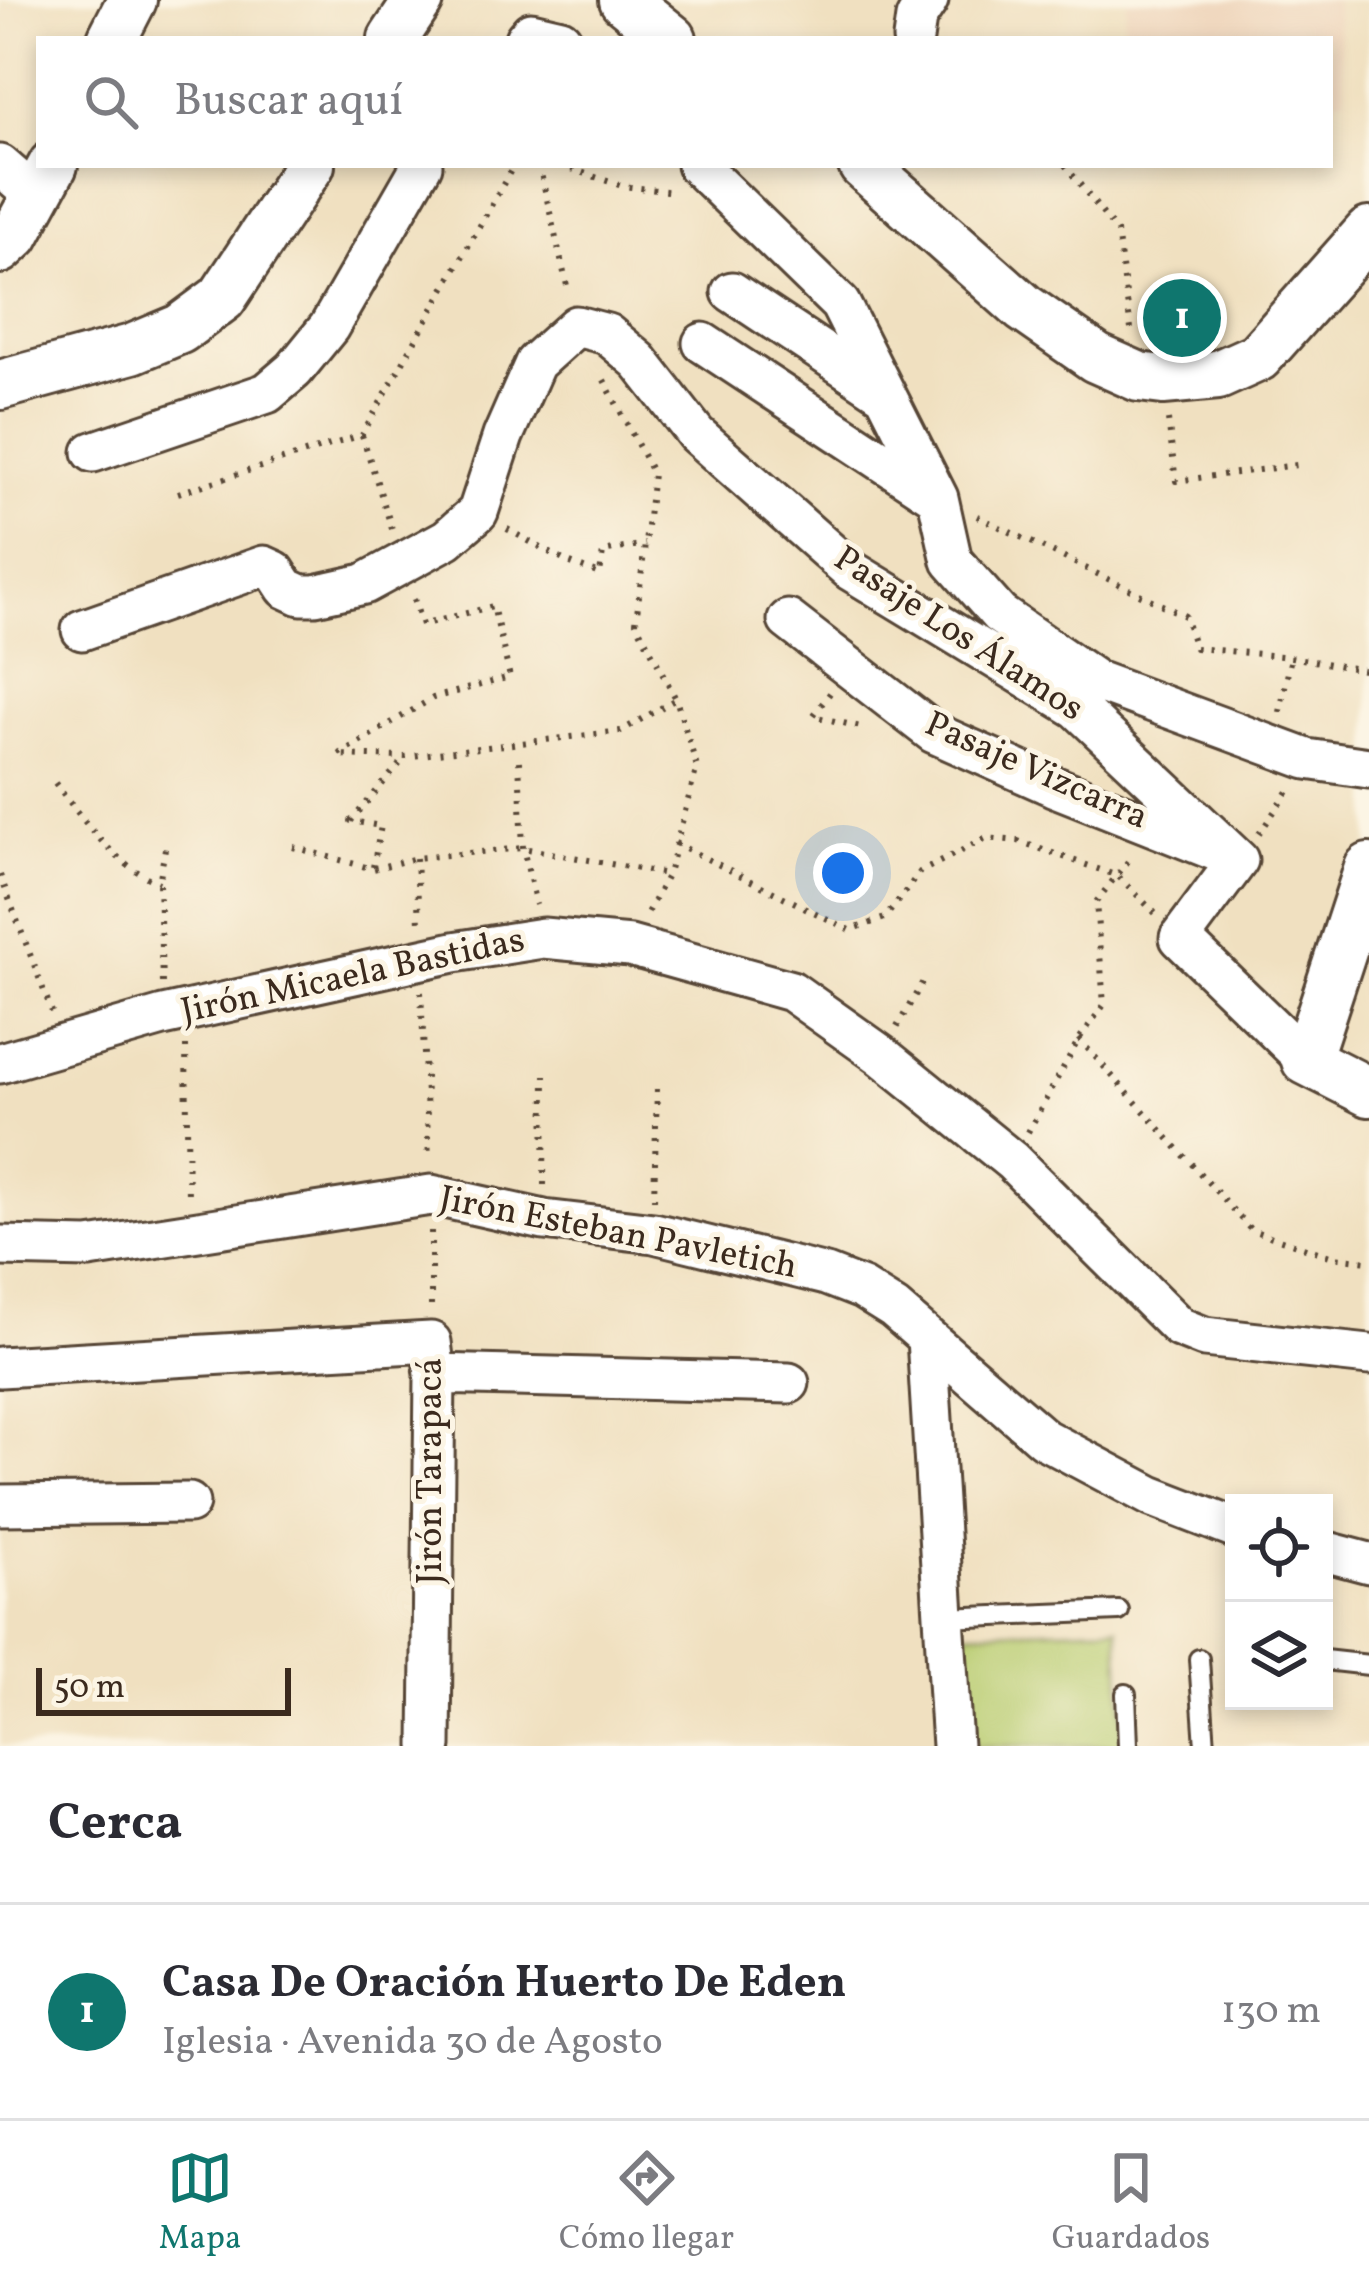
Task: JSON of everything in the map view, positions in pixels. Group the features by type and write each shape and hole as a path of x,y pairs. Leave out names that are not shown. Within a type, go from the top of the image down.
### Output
{"street":[{"path":"114,36 132,0"},
{"path":"395,36 419,0"},
{"path":"627,0 669,36"},
{"path":"627,0 695,36"},
{"path":"913,36 916,18 928,0"},
{"path":"0,165 45,181 14,235 0,249"},
{"path":"0,385 132,349 180,329 222,298 308,168"},
{"path":"93,452 267,393 294,370 328,327 420,168"},
{"path":"700,168 840,304 938,497 952,561 999,614 1096,681 1290,752 1369,768"},
{"path":"865,168 1024,308 1096,358 1139,377 1163,380 1218,375 1258,357 1369,232"},
{"path":"732,292 881,391"},
{"path":"82,631 264,566 275,571 286,588 301,595 364,584 447,539 478,512 503,436 535,363 576,326"},
{"name":"Pasaje Los Álamos","path":"576,326 607,334 639,361 696,434 850,569 1077,708 1238,860"},
{"path":"703,343 938,497"},
{"name":"Pasaje Vizcarra","path":"788,620 934,733 1238,860"},
{"path":"1238,860 1180,938 1306,1060 1369,1092"},
{"path":"1306,1060 1369,868"},
{"name":"Jirón Micaela Bastidas","path":"0,1063 174,1014 420,960 544,938 630,946 791,991 881,1055 1012,1162 1179,1327 1204,1336 1369,1355"},
{"name":"Jirón Esteban Pavletich","path":"0,1246 89,1248 431,1196 544,1220 654,1233 826,1275 862,1289 895,1309 1044,1439 1151,1496 1225,1525"},
{"path":"927,1338 952,1746"},
{"path":"0,1367 433,1358 789,1383"},
{"name":"Jirón Tarapacá","path":"431,1746 433,1358"},
{"path":"0,1505 190,1503"},
{"path":"1333,1553 1369,1563"}],"lane":[{"path":"945,1618 1119,1611"},
{"path":"1199,1659 1205,1746"},
{"path":"1333,1661 1369,1665"},
{"path":"1126,1694 1128,1746"}],"path":[{"path":"178,493 362,435 512,168"},
{"path":"540,168 576,326 653,474 637,622 676,699 697,767 668,874 630,946"},
{"path":"569,168 622,186 732,199"},
{"path":"1067,168 1117,232 1130,319"},
{"path":"1163,380 1176,481 1304,464"},
{"path":"362,435 422,626 493,606 510,677 433,698 337,755 405,756 620,731 676,699"},
{"path":"938,497 1185,616 1195,648 1291,657 1369,671"},
{"path":"478,512 565,561 600,574 603,552 645,544"},
{"path":"1238,860 1274,814 1290,752 1291,657"},
{"path":"373,869 381,826 351,821 405,756"},
{"path":"519,760 523,848 544,938"},
{"path":"55,783 130,871 159,884"},
{"path":"675,843 850,930 884,918 920,872 986,838 1018,841 1118,876 1180,938"},
{"path":"166,843 159,884 174,1014 188,1232"},
{"path":"293,847 373,869 416,858 523,848 668,874"},
{"name":"Jirón Tarapacá","path":"416,858 433,1358"},
{"path":"0,875 64,1046"},
{"path":"1012,1162 1079,1039 1105,1005 1096,902 1118,876"},
{"path":"881,1055 925,978"},
{"path":"1079,1039 1251,1230 1333,1257 1369,1261"},
{"path":"544,1220 545,1075"},
{"path":"654,1233 657,1088"}],"shaded area":[{"path":"1128,0 1335,0 1346,97 1333,99 1333,36 1122,36"}],"green space":[{"path":"1118,1627 1124,1746 966,1746 960,1632"}],"place":[{"name":"Casa De Oración Huerto De Eden","path":"1182,318"}]}
